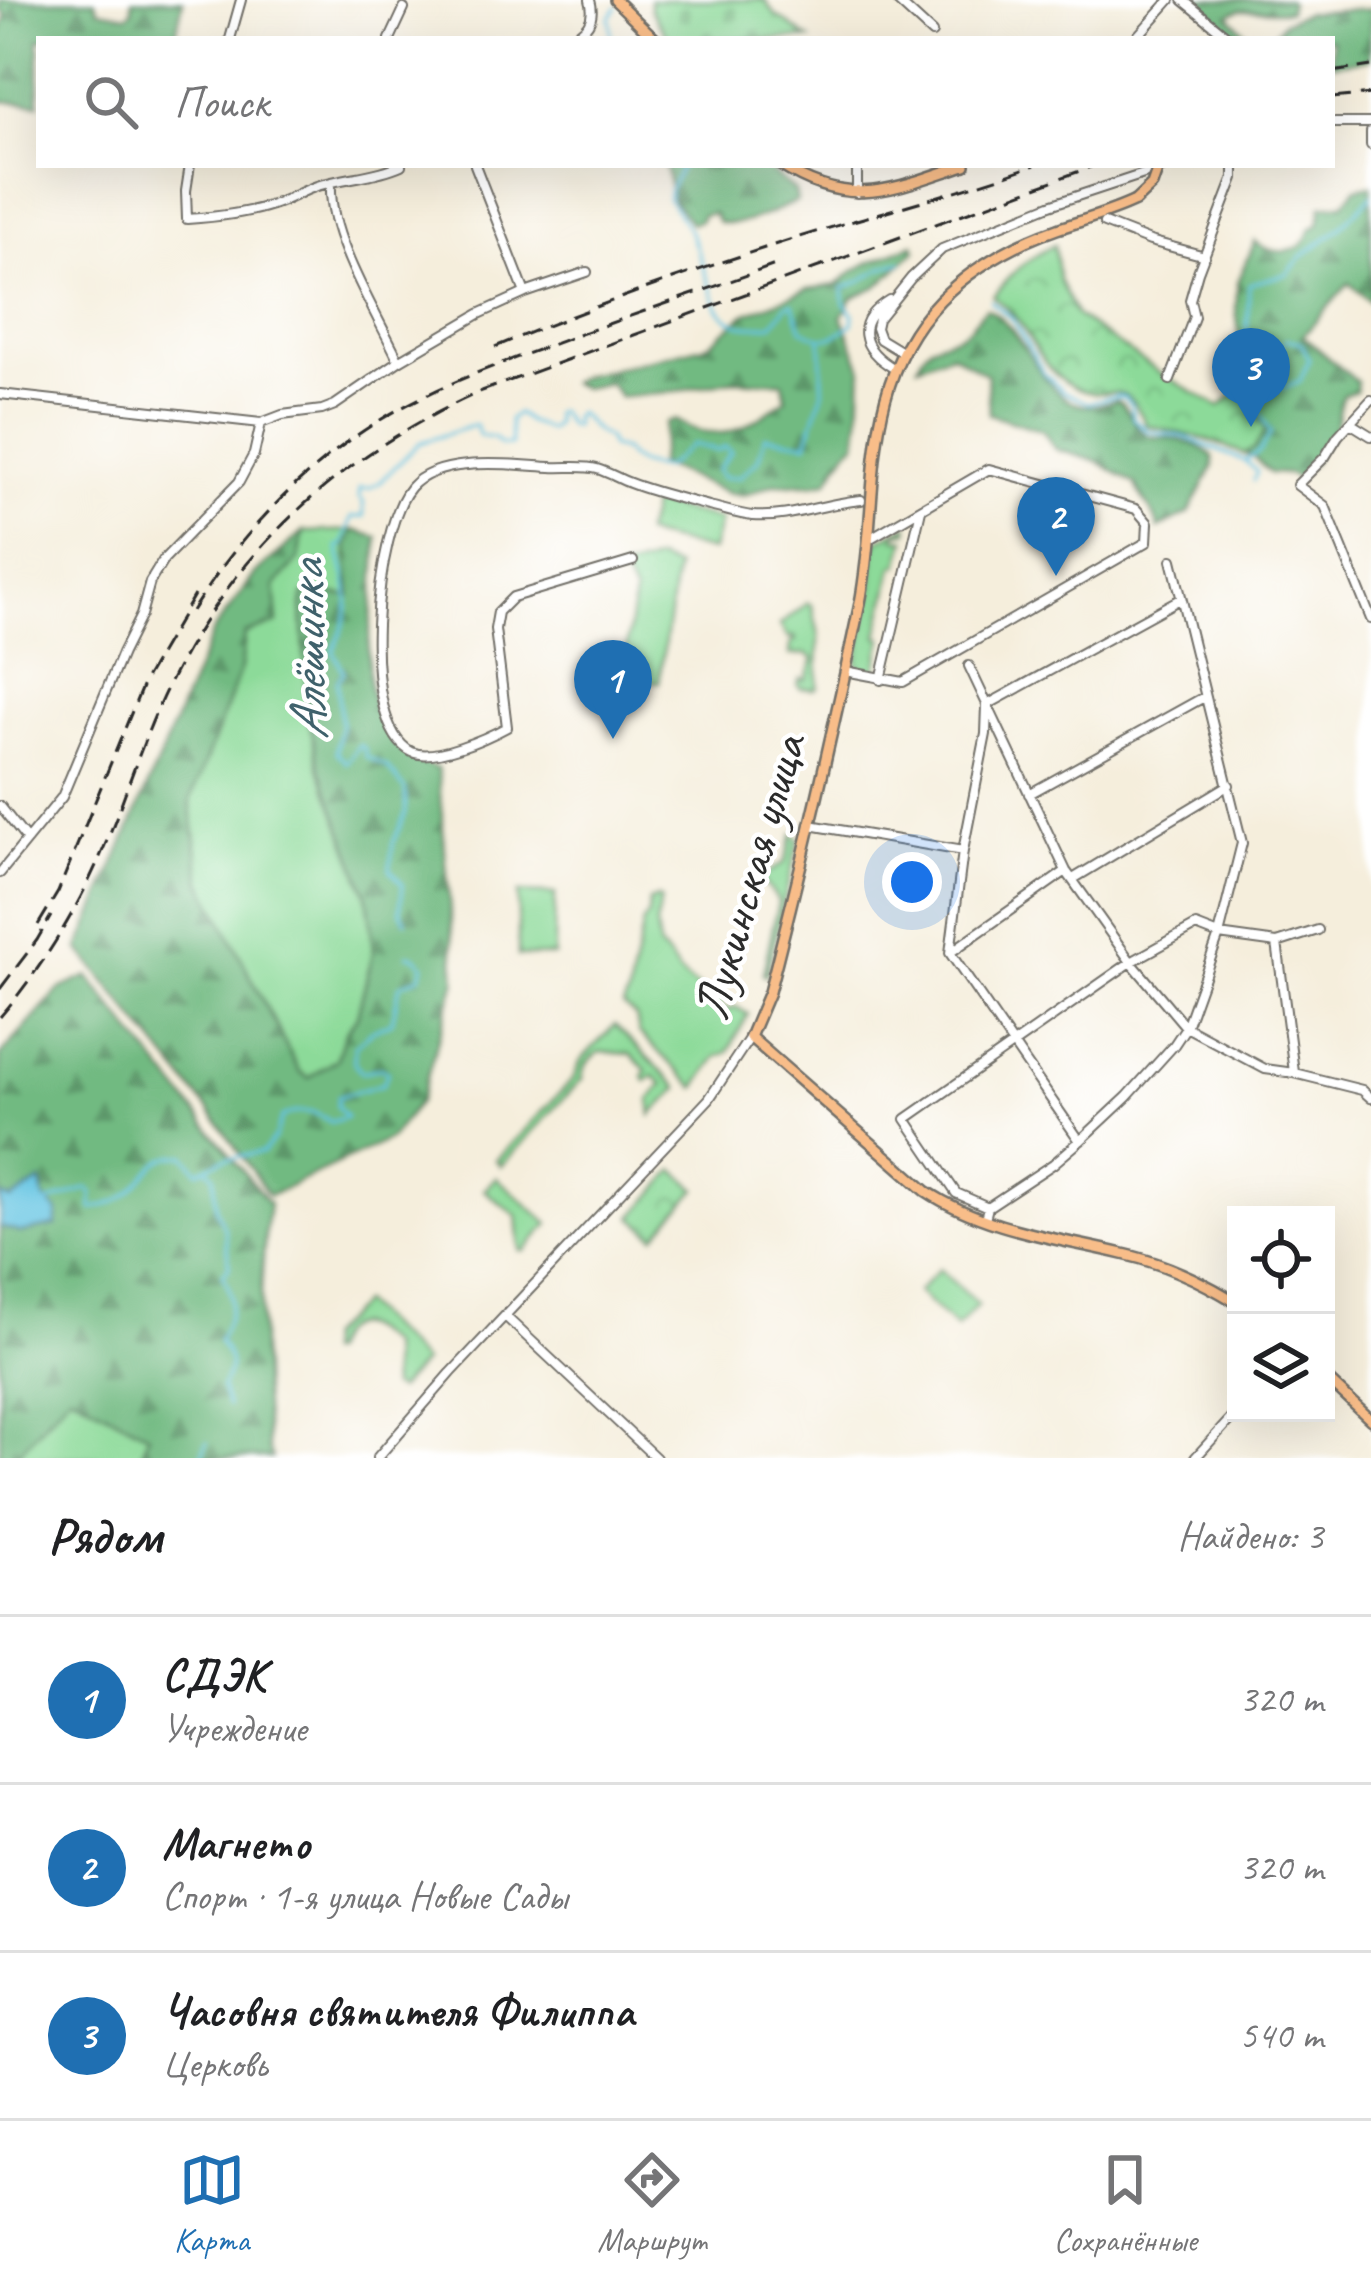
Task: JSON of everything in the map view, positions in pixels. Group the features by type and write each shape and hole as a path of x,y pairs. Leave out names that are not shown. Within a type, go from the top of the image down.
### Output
{"main road":[{"path":"616,0 652,36"},
{"path":"785,168 816,185 857,193 888,189 955,168"},
{"name":"Лукинская улица","path":"750,1037 769,992 845,671 869,539 881,409 895,369 937,304 991,260 1028,240 1135,201 1152,185 1158,168"},
{"path":"750,1037 950,1207 987,1213 1042,1238 1172,1268 1227,1296"},
{"path":"1335,1386 1371,1420"}],"street":[{"path":"231,36 241,0"},
{"path":"574,36 592,19 590,0"},
{"path":"896,0 932,33"},
{"path":"1138,36 1170,0"},
{"path":"1183,0 1220,35"},
{"path":"391,36 404,9"},
{"path":"1335,123 1371,127 1371,145"},
{"path":"190,168 187,219 271,205 377,169"},
{"path":"476,168 525,293"},
{"path":"857,168 857,193"},
{"path":"903,353 882,342 876,332 878,319 926,263 955,242 1162,168"},
{"path":"1170,380 1194,317 1190,300 1234,168"},
{"path":"331,183 332,209 343,242 399,361"},
{"path":"1104,223 1205,256"},
{"path":"0,394 260,423 335,404 479,314 586,272"},
{"path":"895,369 875,355 866,326 871,313 896,296"},
{"path":"1371,400 1297,485 1325,506 1371,619"},
{"path":"0,873 62,797 141,615 150,582 164,560 239,482 254,454 260,423"},
{"path":"1350,423 1371,436"},
{"path":"633,561 513,598 498,612 495,629 506,727 502,730 428,756 411,752 393,735 377,672 380,575 388,534 412,485 454,466 492,463 596,469 631,484 751,516 861,500"},
{"path":"845,671 903,682 1147,542 1148,523 1136,509 989,469 869,539"},
{"path":"881,680 921,508"},
{"path":"870,514 895,522"},
{"path":"1172,560 1242,843 1220,935 1186,1027 1126,1097 1080,1141 987,1213 956,1192 907,1119 1131,962 1196,926 1220,935 1276,943 1318,930"},
{"path":"987,705 1180,599"},
{"path":"969,666 1069,875 1131,962 1186,1027 1265,1069 1362,1090 1371,1098"},
{"path":"1029,794 1204,697"},
{"path":"987,705 950,953 1080,1141"},
{"path":"950,953 1069,875 1229,784"},
{"path":"0,806 27,840"},
{"path":"810,825 963,851"},
{"path":"1276,943 1294,1073"},
{"name":"Лукинская улица","path":"377,1458 709,1099 750,1037"},
{"path":"505,1316 656,1458"},
{"path":"1195,1458 1228,1422"}],"green space":[{"path":"0,0 95,0 99,10 127,15 132,0 183,0 176,36 36,36 36,104 0,101 0,33 6,17"},
{"path":"650,0 764,0 805,36 667,36 650,9"},
{"path":"1196,0 1290,2 1288,11 1240,10 1229,15 1248,36 1238,36"},
{"path":"1371,9 1369,59 1335,64 1335,36 1272,36 1283,22 1305,13"},
{"path":"666,168 766,168 795,191 797,201 749,221 718,222 713,213 691,224 672,199"},
{"path":"1371,185 1371,303 1349,283 1303,336 1357,382 1356,391 1343,395 1334,430 1317,449 1314,461 1296,478 1270,473 1245,454 1255,448 1264,430 1246,398 1236,307 1238,282 1255,241 1278,251 1294,249 1319,224 1322,206 1343,204 1356,188"},
{"path":"914,244 916,250 878,286 852,298 842,317 862,368 860,419 857,442 828,481 774,484 743,496 658,464 666,423 675,420 707,433 734,430 786,399 783,382 732,380 620,397 609,383 583,388 571,383 578,377 708,345 745,314 808,289 837,285 870,262"},
{"path":"1054,245 1059,280 1076,316 1220,407 1233,395 1246,398 1265,430 1255,448 1245,454 1146,425 1130,398 1085,391 1054,373 1016,318 993,296 1020,267"},
{"path":"986,308 1012,331 1047,380 1073,403 1089,406 1118,400 1149,436 1187,442 1213,457 1213,467 1189,513 1158,529 1136,485 1099,462 1055,449 1043,431 989,414 987,375 951,353 918,365 928,348 965,331"},
{"path":"652,503 720,520 712,551 644,535"},
{"path":"908,525 908,531 897,533 896,538 906,539 899,565 894,566 878,636 883,638 876,669 865,670 857,663 876,542"},
{"path":"353,530 347,546 351,597 302,604 307,709 320,770 367,895 373,953 357,1016 344,1035 337,1059 309,1078 299,1071 202,882 190,801 241,668 245,634 275,586 299,559 303,532"},
{"path":"353,530 378,537 369,650 370,687 380,722 404,753 438,769 456,980 420,1100 390,1139 269,1196 216,1119 79,949 213,631 256,573 303,532 299,559 275,586 278,623 245,634 241,668 190,802 202,882 299,1071 309,1078 337,1059 344,1035 357,1016 373,953 371,924 367,895 320,770 307,709 302,604 304,594 311,592 351,596 347,546"},
{"path":"657,560 676,568 659,682 622,677 634,595 622,570"},
{"path":"808,603 819,635 815,689 798,685 800,679 806,680 814,659 807,654 790,655 796,640 788,638 780,625"},
{"path":"793,834 799,839 766,976 778,902 762,877 785,862"},
{"path":"518,893 555,894 554,956 518,956"},
{"path":"658,898 659,948 687,980 720,999 721,1007 736,1007 748,1014 728,1052 717,1057 696,1088 639,1033 636,1017 623,1006 649,901"},
{"path":"88,976 269,1204 261,1326 265,1418 272,1458 140,1458 148,1434 70,1393 14,1458 0,1458 0,1056 60,989"},
{"path":"615,1025 679,1088 652,1115 650,1100 663,1084 654,1076 646,1081 647,1070 630,1054 599,1052 585,1067 582,1079 501,1166 496,1160 573,1079 581,1060"},
{"path":"675,1170 697,1189 655,1236 633,1217"},
{"path":"496,1177 549,1224 525,1251 520,1251 517,1216 484,1190"},
{"path":"939,1269 978,1305 956,1328 917,1292"},
{"path":"361,1303 423,1362 397,1390 391,1387 389,1346 362,1327 341,1331 325,1353 326,1337"},
{"path":"70,1393 148,1434 140,1458 14,1458"}],"water":[{"path":"41,1181 44,1198 58,1212 56,1226 21,1233 0,1227 0,1195 11,1200"}],"waterway":[{"path":"612,36 610,17 617,7"},
{"path":"680,168 668,199 691,233 718,308 736,323 773,324 793,303 802,329 818,337 833,336 853,324 854,314 844,303 843,288 903,262"},
{"path":"991,301 1012,319 1044,373 1062,391 1088,403 1124,397 1133,418 1148,431 1184,437 1245,461 1259,452 1271,433 1246,392 1256,376 1281,388 1300,381 1309,359 1301,342 1285,339 1280,351 1256,351 1247,336 1249,284 1287,274 1371,196"},
{"name":"Алёшинка","path":"406,921 400,910 403,885 390,869 393,843 406,813 405,789 386,766 366,757 359,745 347,763 336,752 341,724 337,682 344,672 333,651 348,600 338,547 343,545 352,517 364,517 360,488 380,482 419,443 475,425 480,436 511,445 509,420 517,413 549,430 559,411 568,426 574,427 577,413 607,438 610,447 647,466 665,468 692,444 718,451 725,447 731,452 717,470 723,478 739,477 758,460 765,436 807,443 823,391 821,339"},
{"path":"1245,461 1257,472 1253,481"},
{"name":"Алёшинка","path":"48,1203 88,1188 92,1209 115,1202 155,1164 173,1156 185,1155 198,1171 221,1160 263,1152 282,1117 289,1114 313,1113 331,1122 346,1117 337,1107 338,1097 383,1084 388,1072 381,1068 362,1072 354,1062 355,1046 371,1031 392,1022 400,985 420,976 424,965 407,954"},
{"path":"208,1169 214,1175 229,1267 223,1275 230,1309 218,1341 230,1363 221,1387 227,1406"},
{"path":"201,1458 207,1442"}],"railway":[{"path":"1335,72 1371,66"},
{"path":"1335,98 1371,94"},
{"path":"495,347 708,267 1026,168"},
{"path":"0,1017 47,954 86,886 161,701 188,649 254,556 335,479 380,446 482,391 1088,168"},
{"path":"192,611 244,539 285,495 376,423 474,374 775,265"},
{"path":"38,925 58,892 146,677 194,595"},
{"path":"0,989 51,916"}],"place":[{"name":"Часовня святителя Филиппа","path":"1251,427"},
{"name":"Магнето","path":"1056,576"},
{"name":"СДЭК","path":"613,739"}]}
